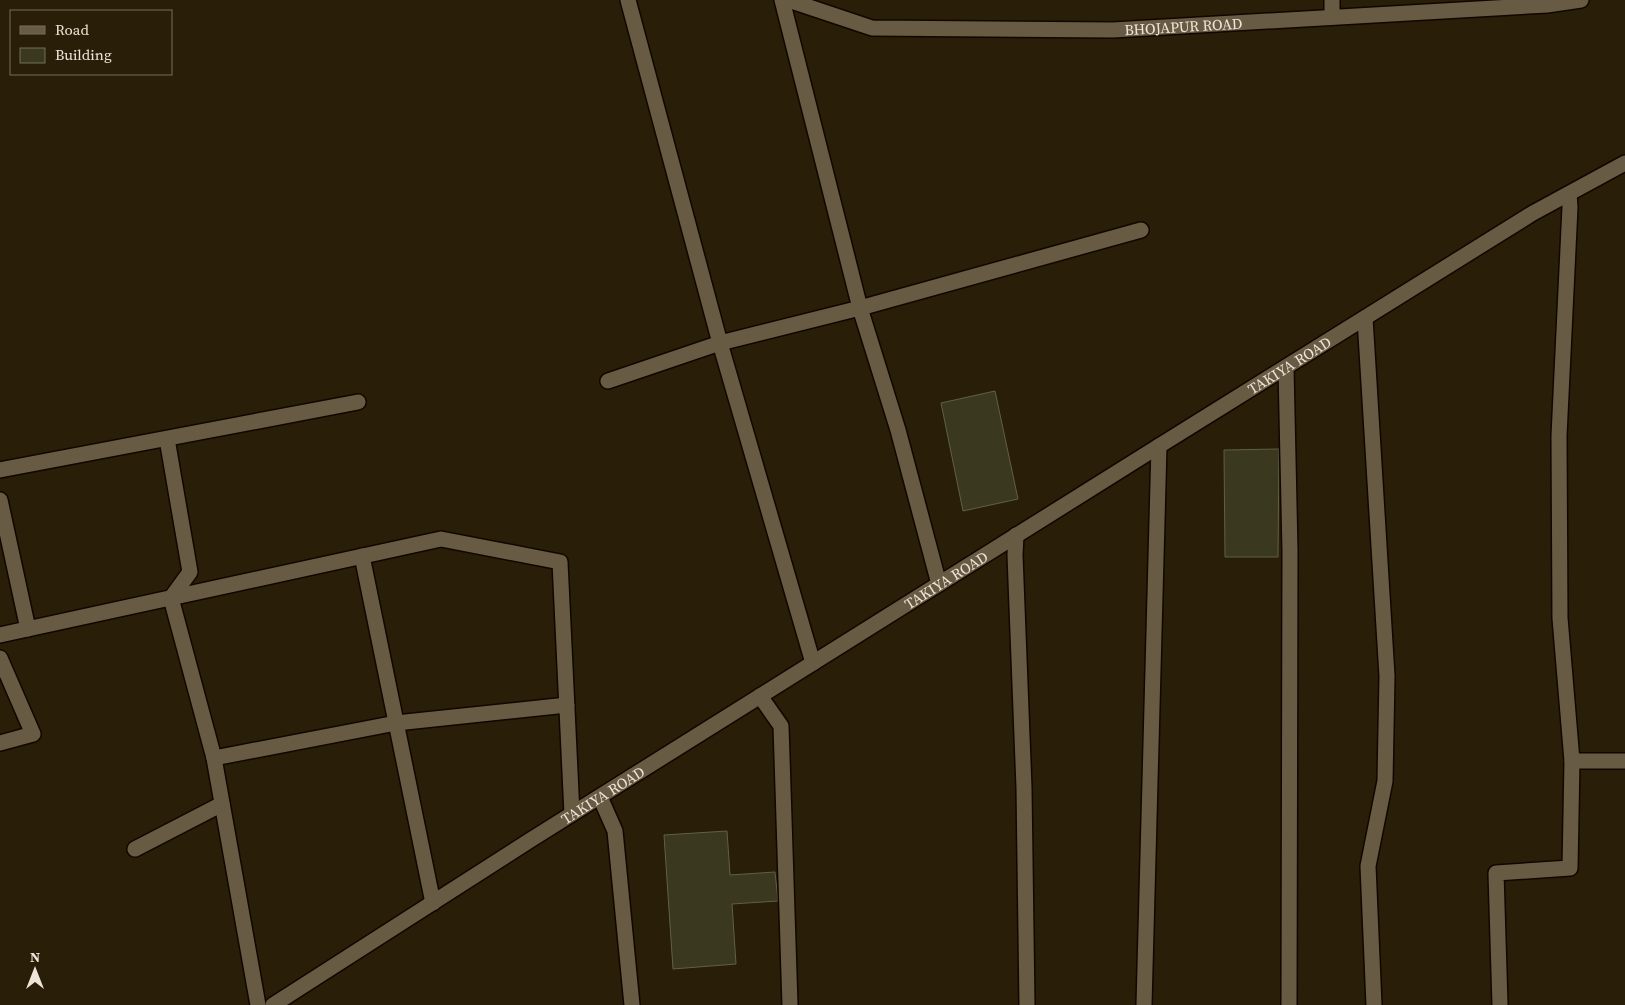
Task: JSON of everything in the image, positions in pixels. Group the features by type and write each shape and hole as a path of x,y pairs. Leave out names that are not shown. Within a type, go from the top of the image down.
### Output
{"street":[{"path":"628,0 720,343 813,663"},
{"path":"782,0 860,308 898,430 939,584"},
{"name":"BHOJAPUR ROAD","path":"788,0 872,28 1113,30 1582,0"},
{"path":"1332,0 1332,17"},
{"name":"TAKIYA ROAD","path":"273,1005 600,796 1533,213 1625,163"},
{"path":"1500,1005 1496,873 1570,868 1572,761 1560,618 1559,436 1570,207 1569,194"},
{"path":"608,381 720,343 860,308 1141,230"},
{"path":"1365,318 1387,676 1384,782 1368,866 1374,1005"},
{"path":"1286,368 1290,550 1289,1005"},
{"path":"0,470 358,402"},
{"path":"167,439 190,572 171,598"},
{"path":"1144,1005 1159,446"},
{"path":"0,500 28,629"},
{"path":"1016,536 1015,555 1024,788 1027,1005"},
{"path":"0,635 441,539 560,562 572,814"},
{"path":"362,556 433,903"},
{"path":"171,598 214,758 258,1005"},
{"path":"0,658 33,734 0,743"},
{"path":"760,696 781,726 790,1005"},
{"path":"214,758 396,723 566,705"},
{"path":"1572,761 1625,761"},
{"path":"600,796 615,831 632,1005"},
{"path":"135,850 222,804"}],"building":[{"path":"995,391 1018,499 963,511 941,403"},
{"path":"1279,449 1278,557 1225,557 1224,450"},
{"path":"727,831 730,875 775,872 778,901 732,904 736,964 673,969 664,835"}]}
